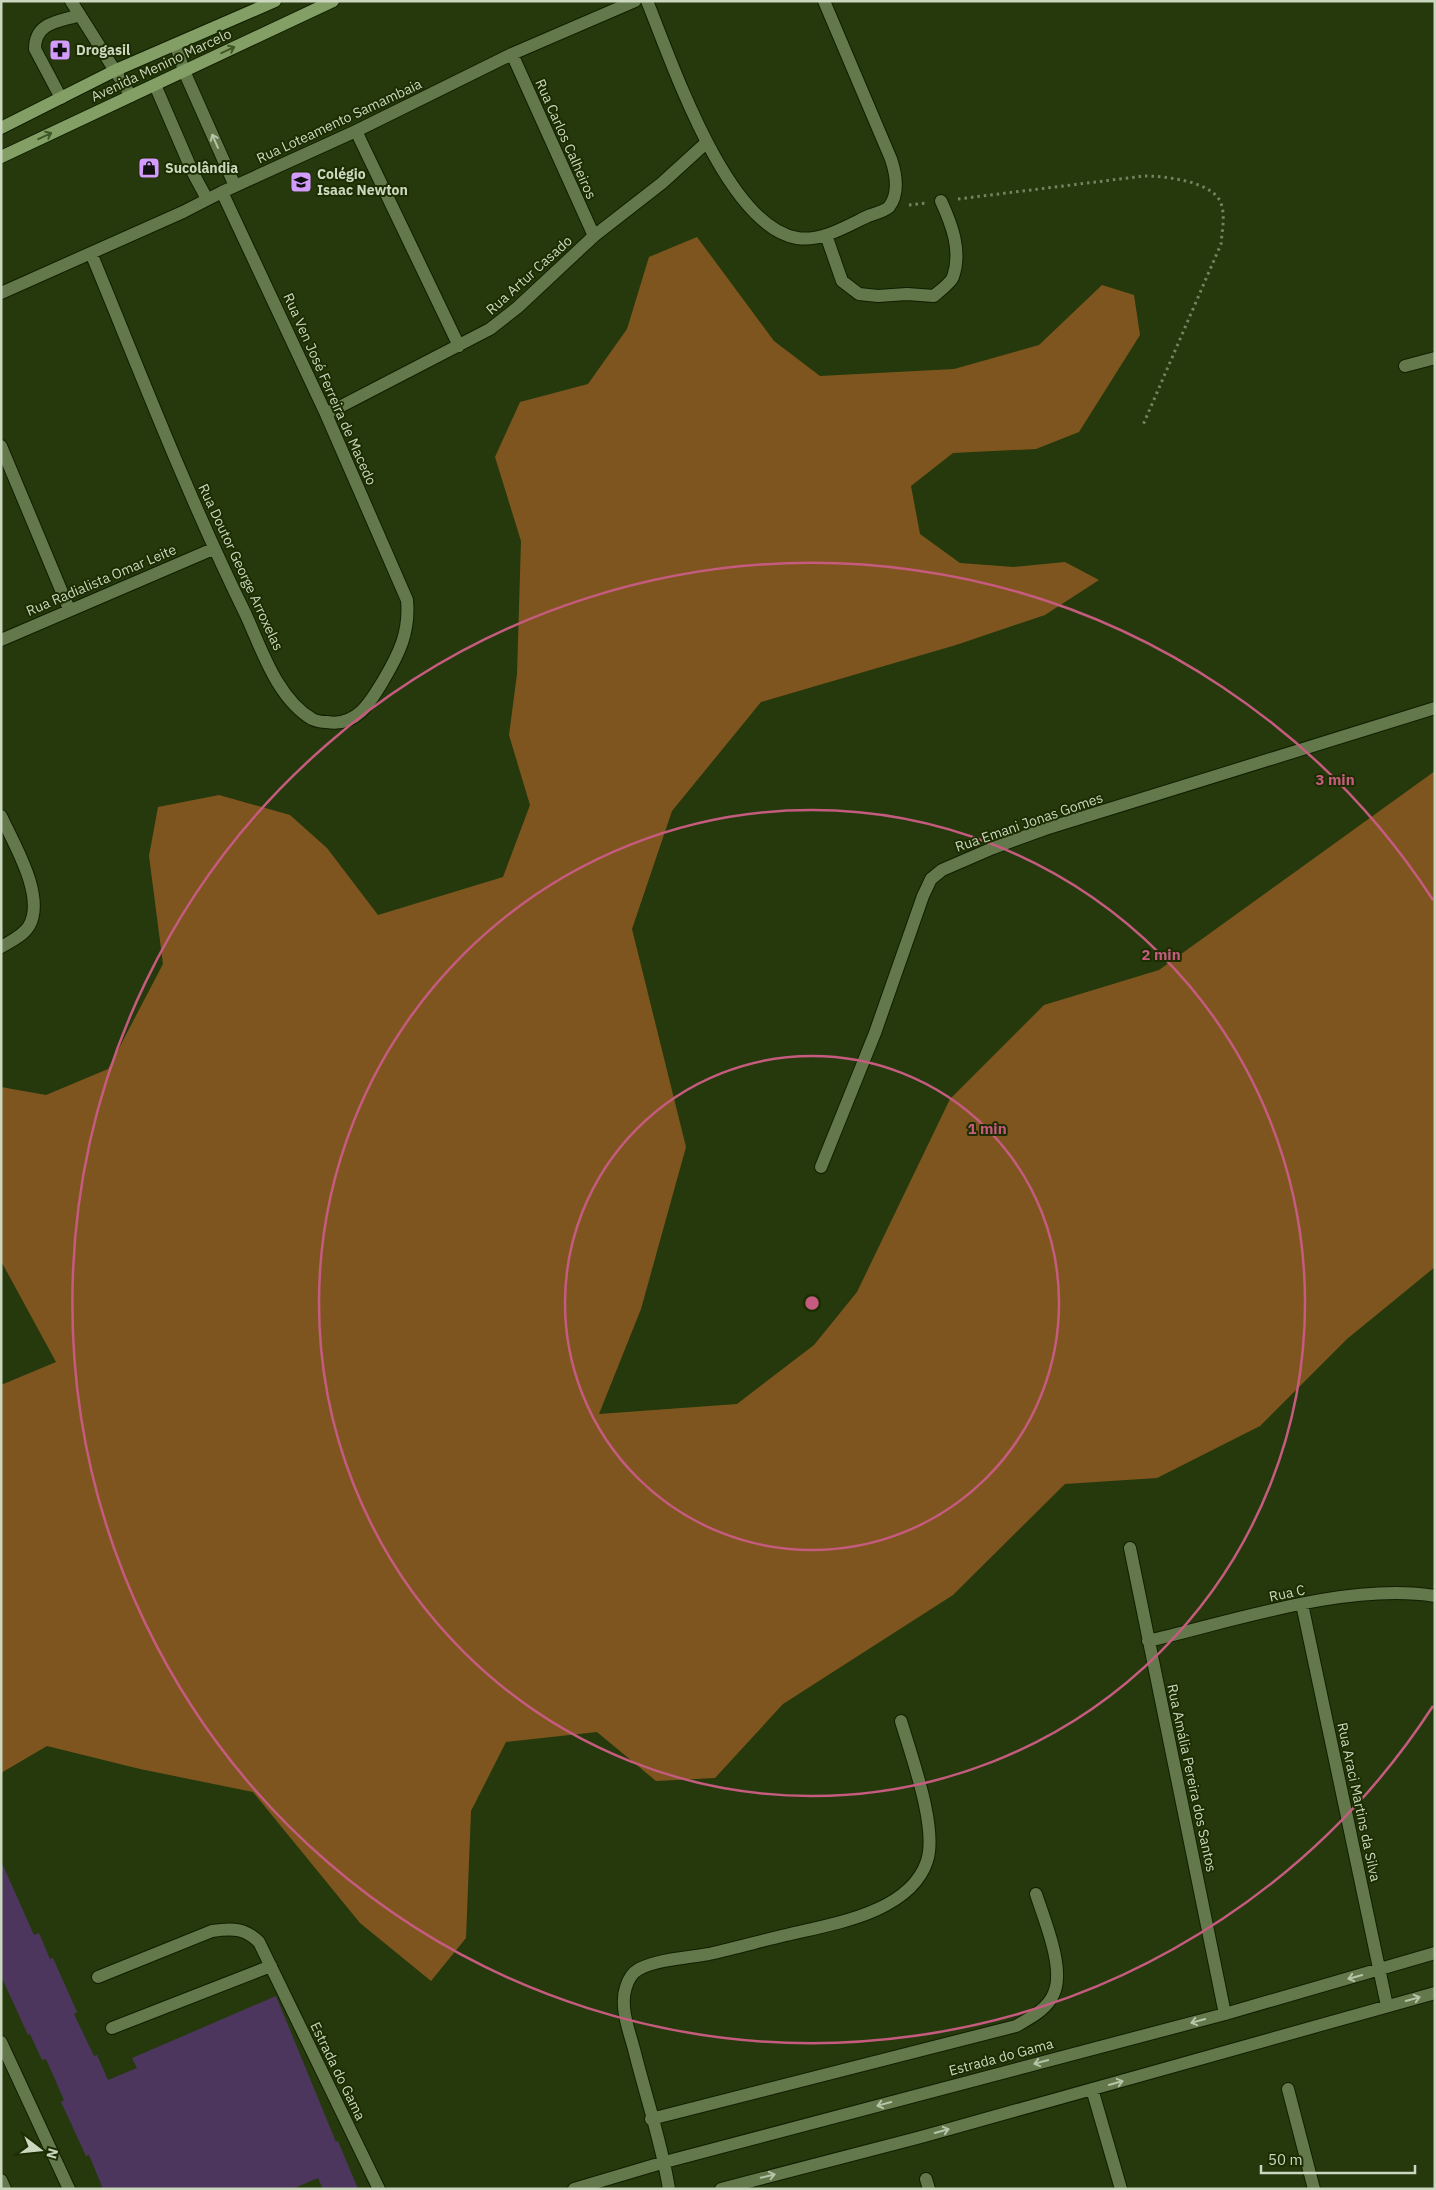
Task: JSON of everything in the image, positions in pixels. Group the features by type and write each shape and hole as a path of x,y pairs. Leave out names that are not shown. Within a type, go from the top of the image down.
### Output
{"main road":[{"name":"Avenida Menino Marcelo","path":"1,128 116,70 176,46 275,1"},
{"name":"Avenida Menino Marcelo","path":"1,157 333,1"}],"street":[{"path":"71,1 131,96"},
{"name":"Rua Loteamento Samambaia","path":"1,293 183,212 207,199 356,131 512,54 635,1"},
{"path":"647,1 706,143 740,197 757,216 780,233 798,238 826,234 888,208 894,197 896,187 893,166 824,1"},
{"path":"61,98 35,49 35,40 39,31 44,27 80,14"},
{"path":"176,46 184,71 235,186"},
{"name":"Rua Carlos Calheiros","path":"512,54 594,236"},
{"path":"155,85 193,173 207,199"},
{"path":"356,131 459,346"},
{"name":"Rua Artur Casado","path":"326,414 490,329 518,307 594,236 662,182 706,143"},
{"name":"Rua Ven José Ferreira de Macedo","path":"222,192 326,414 407,600"},
{"path":"826,234 842,281 859,294 934,296 952,278 956,253 953,227 941,201"},
{"name":"Rua Doutor George Arroxelas","path":"91,253 213,548 280,686 299,709 314,720 332,723 348,721 364,711 390,670 403,642 409,618 407,600"},
{"path":"1405,366 1435,358"},
{"path":"1,446 69,609"},
{"name":"Rua Radialista Omar Leite","path":"1,640 213,548"},
{"name":"Rua Emani Jonas Gomes","path":"822,1167 878,1025 923,896 930,880 942,870 960,861 1045,829 1435,708"},
{"path":"1,816 27,875 34,900 35,913 22,935 1,947"},
{"name":"Rua Amália Pereira dos Santos","path":"1130,1548 1225,2014"},
{"name":"Rua C","path":"1148,1641 1302,1604 1394,1593 1435,1596"},
{"name":"Rua Araci Martins da Silva","path":"1302,1604 1387,2006"},
{"path":"669,2189 665,2162 651,2119 625,2014 624,1994 630,1977 638,1970 656,1964 710,1954 862,1917 888,1904 917,1881 927,1860 930,1838 922,1797 901,1721"},
{"path":"651,2119 1016,2026 1037,2014 1054,1993 1057,1975 1054,1956 1036,1894"},
{"name":"Estrada do Gama","path":"98,1977 212,1931 230,1928 252,1934 260,1942 379,2189"},
{"name":"Estrada do Gama","path":"574,2189 665,2162 1225,2014 1435,1953"},
{"path":"112,2028 271,1966"},
{"path":"729,2188 921,2137 1435,1993"},
{"path":"1,2042 69,2189"},
{"path":"1092,2089 1121,2189"},
{"path":"1288,2089 1314,2189"},
{"path":"1,2180 5,2189"}],"path":[{"path":"888,208 1144,176 1163,176 1182,180 1214,192 1220,202 1224,216 1221,244 1143,425"}],"shaded area":[{"path":"697,237 774,341 820,376 954,369 1039,345 1102,285 1134,295 1140,335 1079,432 1036,449 953,453 911,486 920,534 960,563 1014,567 1065,562 1099,580 1045,615 956,645 761,702 672,811 632,929 686,1147 641,1309 599,1414 737,1404 814,1345 857,1292 950,1099 1044,1005 1159,970 1435,771 1435,1267 1347,1339 1260,1426 1157,1478 1065,1484 953,1595 783,1704 715,1778 656,1781 597,1732 506,1742 471,1811 466,1938 431,1981 360,1923 253,1792 140,1769 47,1746 1,1773 1,1385 56,1362 1,1261 1,1087 46,1095 108,1069 163,964 149,856 158,807 219,795 290,815 327,848 378,915 503,877 530,805 509,735 517,674 521,541 495,457 520,402 588,384 627,329 649,257"}],"building":[{"path":"1,1861 34,1935 39,1933 50,1959 53,1958 77,2012 74,2014 94,2056 97,2055 108,2080 137,2068 132,2058 276,1996 336,2142 338,2141 358,2189 323,2189 318,2178 292,2189 103,2189 89,2155 86,2156 61,2102 64,2100 46,2059 42,2060 30,2034 28,2035 1,1976"}],"place":[{"name":"Drogasil","path":"60,50"},
{"name":"Sucolândia","path":"149,168"},
{"name":"Colégio Isaac Newton","path":"301,182"}]}
